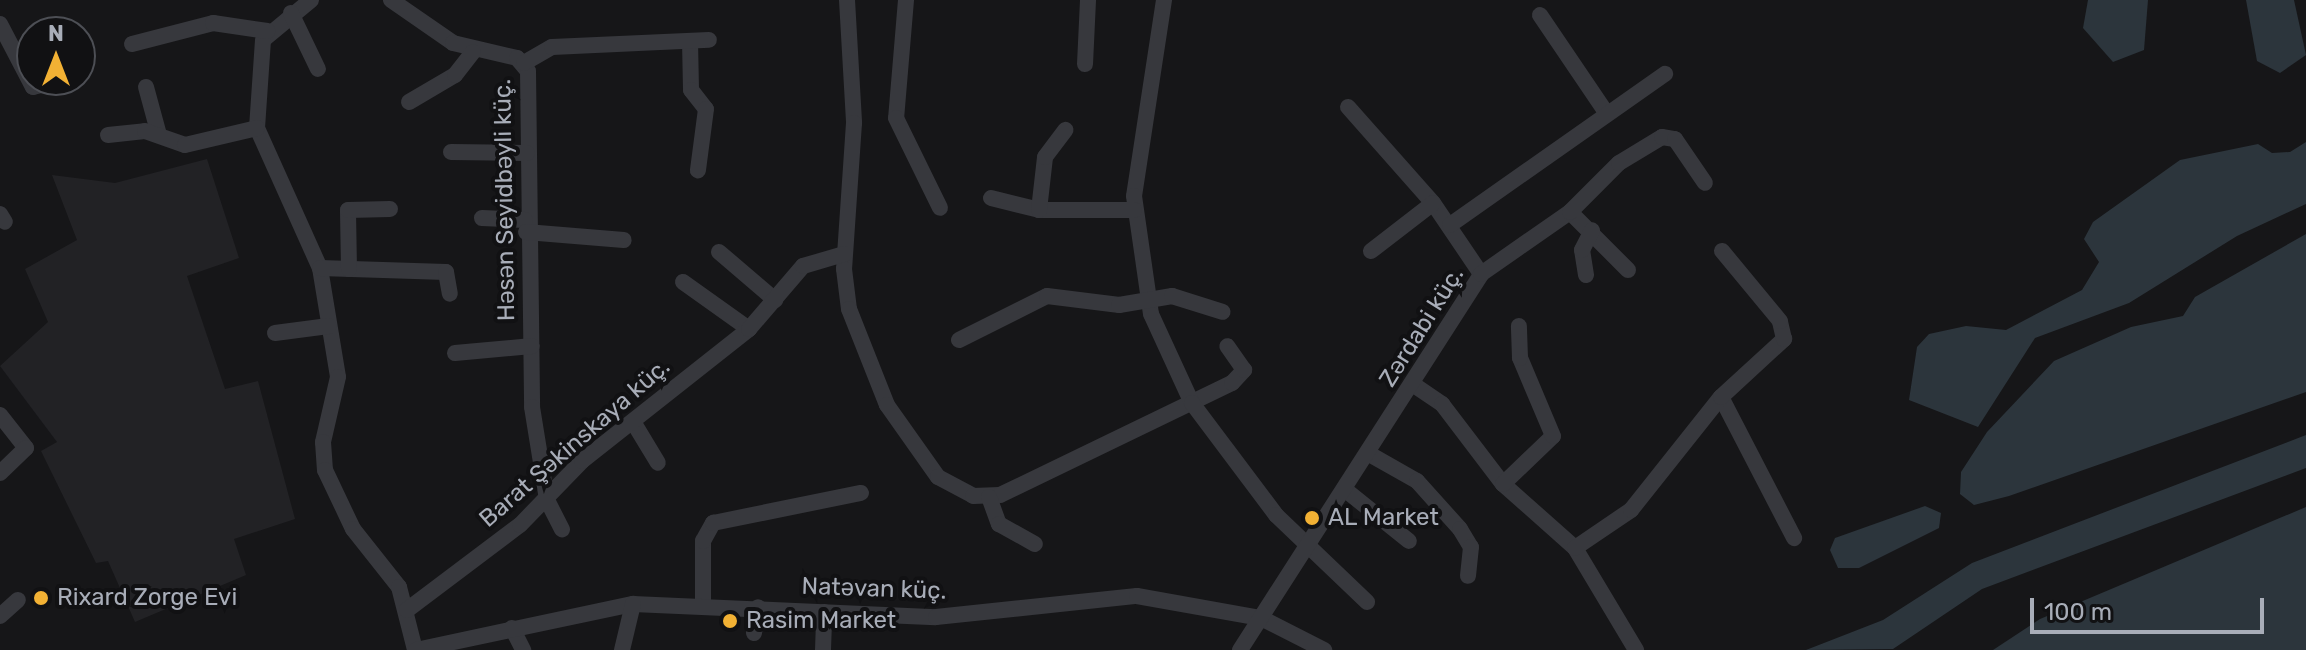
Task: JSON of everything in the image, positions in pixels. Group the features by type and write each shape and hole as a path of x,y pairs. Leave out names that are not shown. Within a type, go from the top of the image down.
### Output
{"street":[{"path":"132,44 213,23 267,31 311,0"},
{"name":"Həsən Seyidbəyli küç.","path":"391,0 416,22 473,52 524,63 532,407 547,500 562,529"},
{"path":"847,0 854,123 844,254 859,345 887,405 938,477 989,497 1192,403 1241,376 1227,346"},
{"path":"906,0 896,118 940,208"},
{"path":"1085,64 1088,0"},
{"path":"1164,0 1134,210 1147,301 1192,403 1307,550 1367,602"},
{"path":"291,13 318,69"},
{"path":"1540,15 1605,111"},
{"path":"0,24 16,55"},
{"path":"267,31 257,128 320,268 338,377 323,442 325,470 353,529 388,567 407,610 416,650"},
{"path":"524,63 552,47 709,40"},
{"path":"690,41 691,90 706,109 698,170"},
{"path":"409,102 455,75 473,52"},
{"path":"1450,225 1605,111 1665,74"},
{"path":"146,87 159,135"},
{"path":"1348,107 1433,203 1481,274"},
{"path":"108,135 159,135 185,145 257,128"},
{"path":"1039,210 1045,157 1065,130"},
{"name":"Zərdabi küç.","path":"1240,650 1348,492 1481,274 1570,212 1619,163 1669,136 1705,183"},
{"path":"451,152 527,153"},
{"path":"991,198 1039,210 1134,210"},
{"path":"1371,251 1433,203"},
{"path":"349,269 348,210 390,209"},
{"path":"1570,212 1592,230 1628,270"},
{"path":"482,218 624,240"},
{"path":"1586,275 1582,250 1592,230"},
{"path":"1575,548 1631,510 1721,397 1784,339 1785,330 1722,251"},
{"path":"719,252 775,300"},
{"name":"Barat Şəkinskaya küç.","path":"407,610 547,500 582,461 635,425 659,396 749,329 803,266 844,254"},
{"path":"320,268 446,272 450,294"},
{"path":"683,282 749,329"},
{"path":"959,340 1047,296 1147,301 1172,296 1223,312"},
{"path":"275,333 329,326"},
{"path":"1503,484 1553,436 1520,358 1519,326"},
{"path":"455,353 532,346"},
{"path":"1414,385 1442,404 1503,484 1575,548 1636,650"},
{"path":"1721,397 1794,538"},
{"path":"0,415 26,448 0,473"},
{"path":"635,425 658,463"},
{"path":"1371,455 1417,481 1460,529 1471,547 1468,576"},
{"path":"1348,492 1409,541"},
{"path":"703,603 703,541 713,523 861,493"},
{"path":"989,497 992,517 1035,544"},
{"name":"Natəvan küç.","path":"416,650 455,646 512,628 633,604 703,603 824,612 977,616 1137,596 1261,618 1324,650"},
{"path":"0,616 18,600"},
{"path":"622,650 633,604"},
{"path":"754,633 758,607"},
{"path":"823,650 824,612"},
{"path":"512,628 523,650"}],"shaded area":[{"path":"2088,0 2148,0 2144,50 2113,62 2083,28"},
{"path":"2246,0 2294,0 2306,55 2280,73 2257,61"},
{"path":"2306,142 2306,204 2237,236 2129,303 2035,338 1978,427 1909,400 1917,347 1929,334 1966,326 2006,330 2082,290 2099,262 2084,239 2093,222 2180,160 2258,144 2272,153 2290,152"},
{"path":"207,159 239,258 187,276 225,389 258,381 295,519 234,539 246,575 135,622 108,561 96,563 41,451 57,442 0,366 48,322 25,269 77,240 52,175 115,183"},
{"path":"2306,234 2306,392 2009,496 1974,505 1960,494 1961,472 1987,432 2054,361 2131,327 2183,316 2195,297"},
{"path":"2306,435 2306,468 1982,589 1893,649 1806,650 1883,620 1972,563"},
{"path":"1925,506 1941,513 1939,528 1859,568 1838,568 1830,550 1835,538"},
{"path":"2306,507 2306,650 1993,650 2040,619"}],"place":[{"name":"AL Market","path":"1312,518"},
{"name":"Rixard Zorge Evi","path":"41,598"},
{"name":"Rasim Market","path":"730,621"}]}
